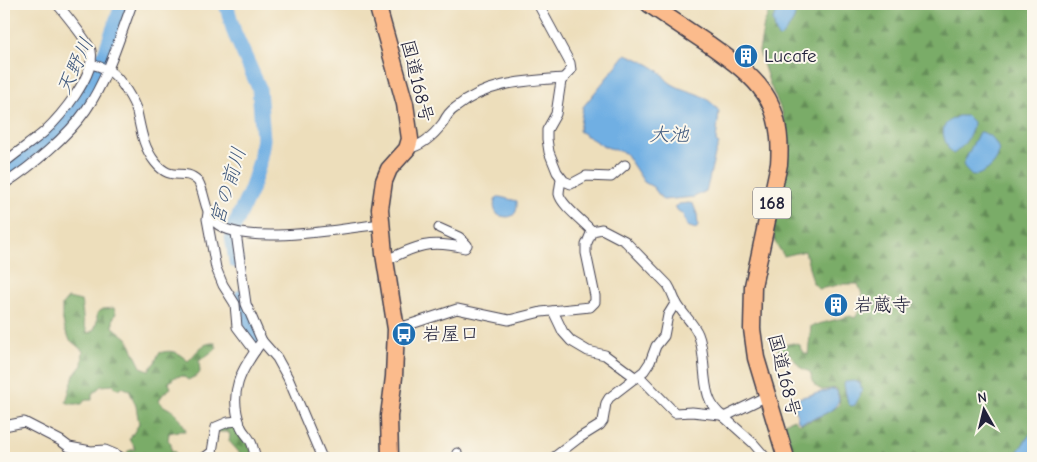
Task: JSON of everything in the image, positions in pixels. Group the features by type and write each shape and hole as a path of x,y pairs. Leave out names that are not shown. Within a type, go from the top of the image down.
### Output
{"highway":[{"name":"国道168号","path":"377,4 405,104 410,139 407,149 389,169 384,181 380,209 385,261 396,329 394,377 389,416 390,458"},
{"name":"国道168号","path":"649,4 751,76 772,105 781,145 779,164 753,286 751,312 755,350 786,458"}],"street":[{"path":"4,163 44,132 60,115 76,94 91,64 91,50 57,4"},
{"path":"4,184 65,135 86,110 108,70 132,4"},
{"path":"538,4 570,63 571,70 561,81 556,114 547,130 549,152 557,172 561,178 571,184 586,176 611,178 625,165"},
{"path":"91,64 114,74 133,100 142,140 155,162 163,171 169,174 188,174 194,176 202,187 208,211 212,219 219,226 233,232 248,235 297,234 381,224"},
{"path":"407,149 416,147 428,139 438,130 452,109 480,91 513,83 564,78"},
{"path":"561,178 559,195 562,201 592,231"},
{"path":"208,211 218,272 234,304 237,327 255,351"},
{"path":"385,261 399,254 430,244 443,243 465,248 467,245 459,237 439,228"},
{"path":"592,231 602,229 625,241 668,285 673,292 676,302 697,332 707,391 715,410 753,443 766,458"},
{"path":"396,329 457,309 509,320 590,306 595,302 595,296 586,245 592,231"},
{"path":"233,232 246,304 262,341 277,358 288,378 322,458"},
{"path":"553,458 600,425 603,421 606,403 609,398 644,371 650,362 656,346 664,336 668,315 676,302"},
{"path":"553,311 563,332 570,341 588,351 605,355 637,377 675,413 723,416 767,396"},
{"path":"256,458 250,440 242,430 239,421 236,387 262,341"},
{"path":"204,458 212,452 216,427 228,422 239,421"},
{"path":"4,426 24,422 69,447 91,451 105,450 122,458"}],"green space":[{"path":"769,4 1033,4 1033,458 793,458 784,423 794,419 799,424 815,419 839,405 840,398 836,388 822,390 815,386 810,372 801,368 789,353 781,353 778,350 779,346 793,343 800,345 801,350 808,355 811,326 850,316 855,318 862,305 862,294 858,284 843,284 819,289 813,283 805,251 784,256 775,242 772,227 788,141 782,112 770,85 759,51 764,24 770,9"},
{"path":"68,298 81,301 88,333 94,330 97,313 103,309 114,308 116,313 113,319 113,327 127,338 141,367 149,370 159,353 175,352 188,361 206,344 215,343 217,348 199,361 200,372 198,375 188,380 183,376 175,377 169,383 171,388 159,400 162,405 177,415 186,431 169,433 168,440 171,443 171,450 175,452 177,458 128,458 126,456 128,451 135,449 129,440 139,424 136,406 129,390 122,387 117,389 113,385 101,386 92,394 92,400 85,400 82,404 66,402 74,375 82,365 83,351 70,340 65,330 62,305"},
{"path":"233,424 239,426 255,458 244,458 229,441 230,435 227,432 218,432 219,428"}],"water":[{"path":"782,4 789,4 793,8 795,17 788,29 778,38 773,19"},
{"name":"大池","path":"626,54 654,68 672,84 707,99 719,111 716,142 719,144 706,191 694,197 663,200 653,187 644,182 625,153 603,146 579,131 583,107"},
{"path":"958,116 967,116 973,122 973,127 967,140 953,154 946,143 943,130 949,121"},
{"path":"979,132 986,134 995,142 998,154 997,159 989,169 972,176 963,164"},
{"path":"500,197 517,201 516,210 513,215 507,217 498,215 494,203 496,198"},
{"path":"679,204 693,204 697,214 698,226 696,229 687,226 683,215 674,207"},
{"path":"854,381 860,383 862,391 855,405 851,406 848,403 844,385 845,382"},
{"path":"834,389 837,391 839,400 833,409 811,420 800,423 798,421 794,399"},
{"path":"1033,430 1033,458 1013,458"}],"waterway":[{"name":"天野川","path":"4,174 28,157 52,136 82,101 90,89 99,68 123,4"},
{"name":"宮の前川","path":"226,4 234,32 259,88 263,139 260,161 251,190 233,229 232,237 236,261"},
{"name":"宮の前川","path":"242,296 247,318 259,342"}],"place":[{"name":"Lucafe","path":"746,56"},
{"name":"岩蔵寺","path":"836,305"},
{"name":"岩屋口","path":"404,334"}]}
